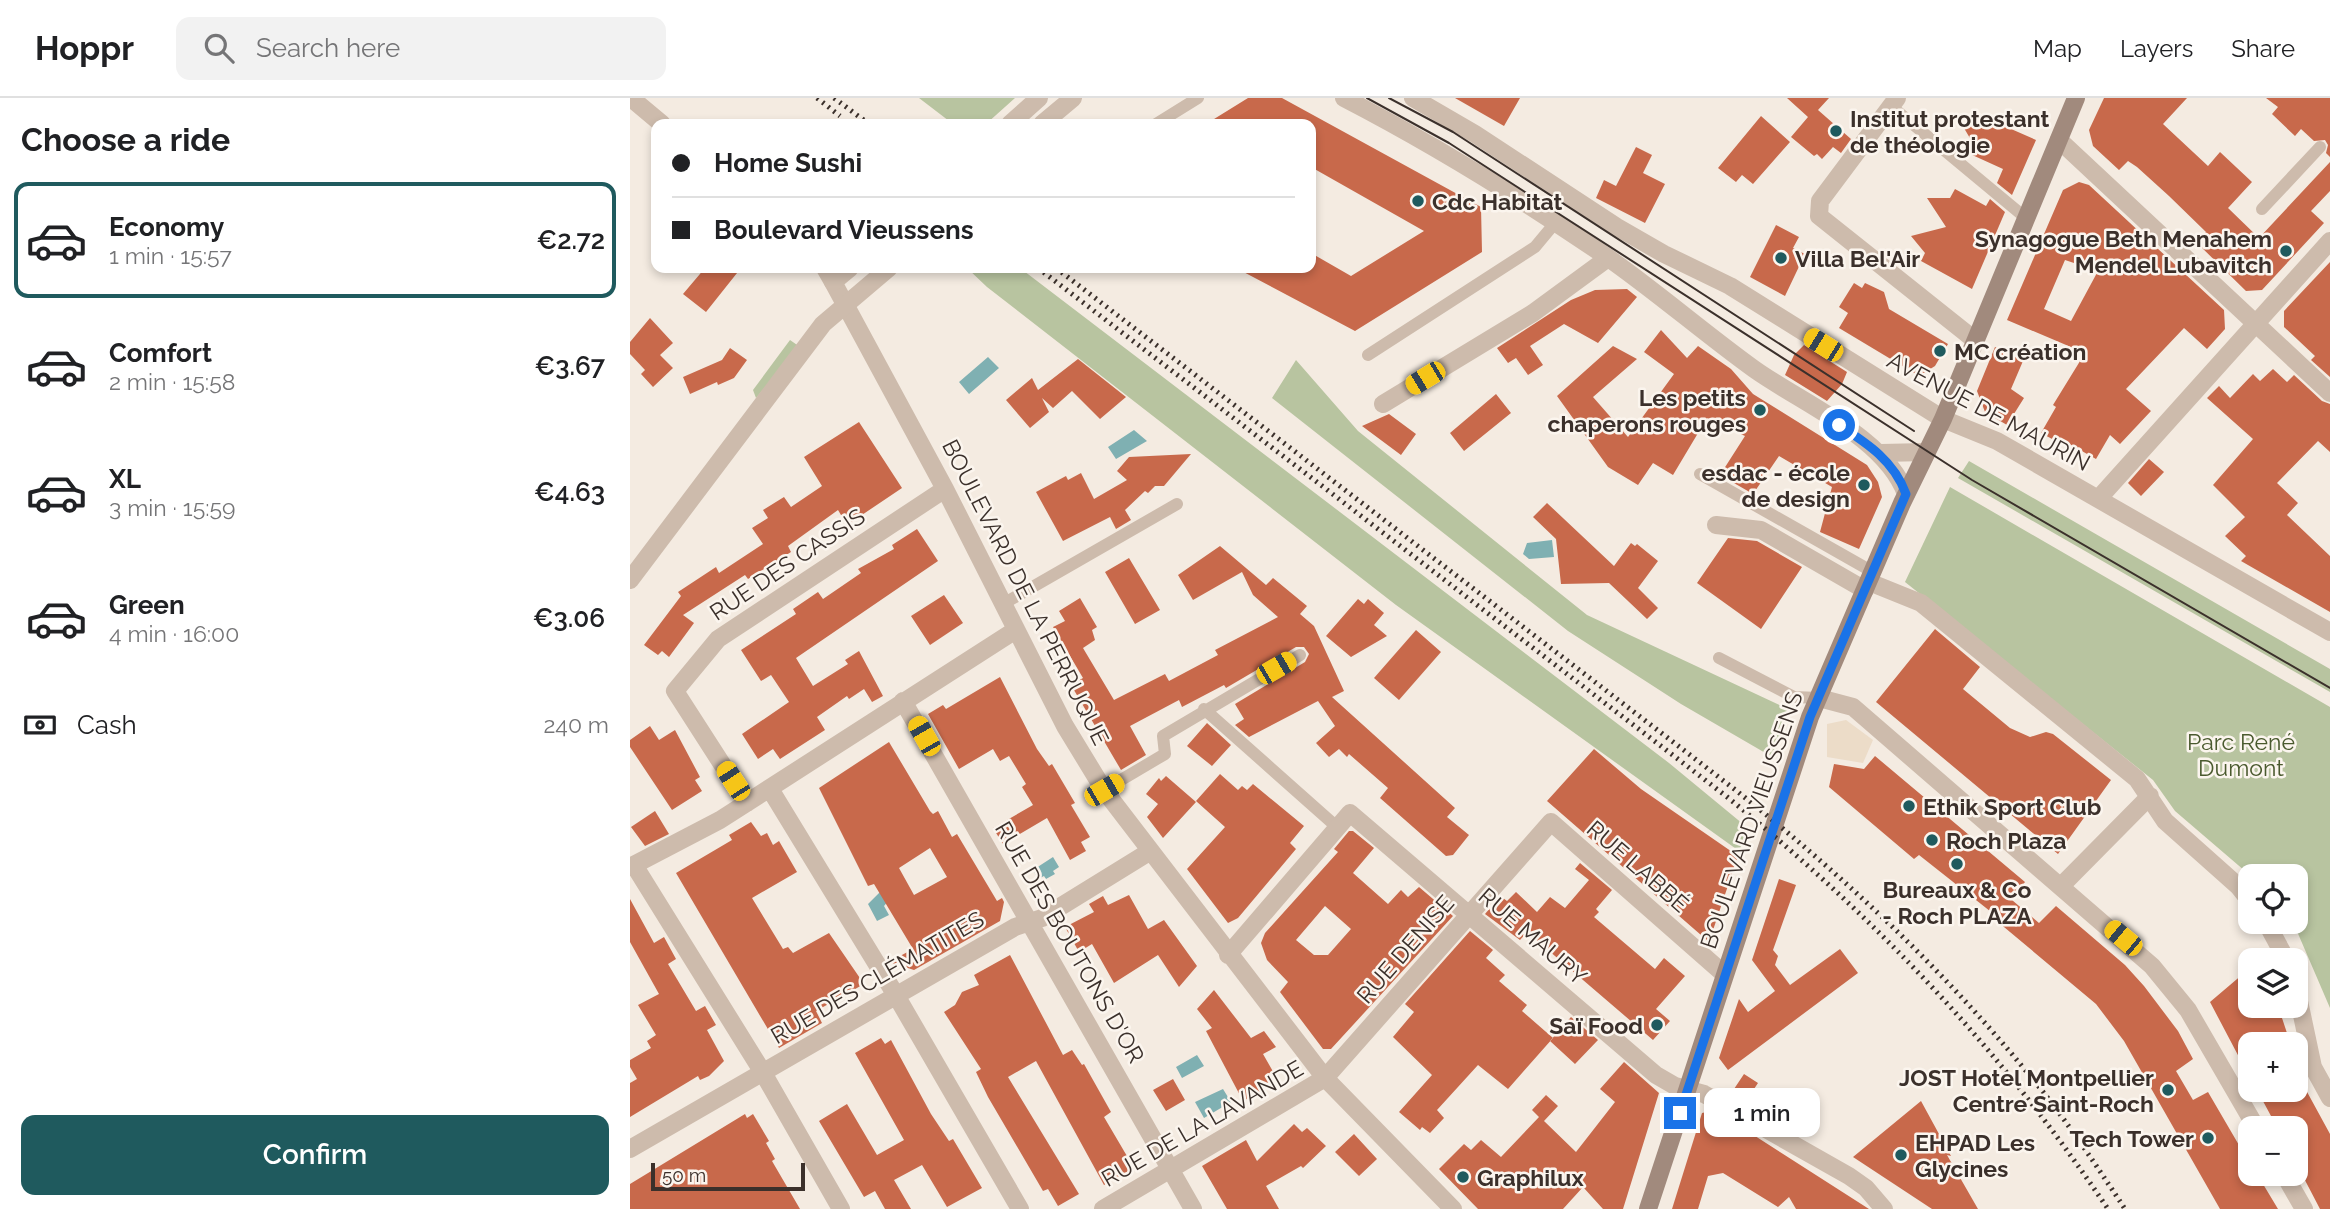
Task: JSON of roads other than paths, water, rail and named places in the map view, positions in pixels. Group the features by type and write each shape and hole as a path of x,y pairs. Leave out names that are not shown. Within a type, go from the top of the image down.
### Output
{"main road":[{"name":"BOULEVARD VIEUSSENS","path":"1648,1209 1810,717 1906,494 1943,419 2076,98"}],"street":[{"path":"1016,119 1039,98"},
{"path":"1048,119 1073,98"},
{"path":"1344,98 1423,139 1608,258 1755,370 1881,453 1901,480 1906,494"},
{"name":"AVENUE DE MAURIN","path":"1413,98 1475,134 1617,227 1664,254 1730,286 1943,419 1997,441 2330,632"},
{"path":"634,101 656,119"},
{"path":"1894,102 1820,201 1819,216 1976,341"},
{"path":"2059,140 2330,393"},
{"path":"2099,498 2330,241"},
{"path":"1382,404 1533,313 1608,258"},
{"path":"630,580 823,324 848,306 884,273"},
{"name":"BOULEVARD DE LA PERRUQUE","path":"829,275 945,489 1014,631 1065,726 1104,790 1325,1078 1453,1209"},
{"path":"1881,453 1927,452"},
{"name":"RUE DES CASSIS","path":"747,803 675,691 718,639 945,489"},
{"path":"1716,525 1761,530 1921,603 2137,779 2165,821 2238,890"},
{"path":"841,1209 762,1071 632,866 747,803 1014,631"},
{"path":"1819,698 1853,707 2123,938 2178,995 2249,1116"},
{"name":"RUE DES BOUTONS D'OR","path":"903,701 1193,1209"},
{"path":"769,789 897,997 1020,1209"},
{"path":"2061,886 2150,796"},
{"name":"RUE MAURY","path":"1338,828 1350,813 1656,1075 1675,1086 1704,1094 1849,1176 1866,1188 1884,1209"},
{"name":"RUE DENISE","path":"1325,1078 1551,822"},
{"name":"RUE LABBÉ","path":"1551,822 1724,974"},
{"path":"1228,955 1338,828"},
{"name":"RUE DES CLÉMATITES","path":"630,1149 1015,927 1042,918 1150,852"},
{"path":"2303,1018 2313,1067 2330,1098"},
{"name":"RUE DE LA LAVANDE","path":"1103,1209 1325,1078"},
{"path":"2291,1186 2304,1209"}],"lane":[{"path":"1164,119 1198,98"},
{"path":"1894,102 2027,219"},
{"path":"2262,209 2320,147"},
{"path":"1368,355 1535,247 1555,223"},
{"path":"1700,474 1869,581"},
{"path":"1003,604 1177,504"},
{"path":"1104,790 1166,754 1163,736 1300,655"},
{"path":"1719,658 1794,696 1819,698"},
{"path":"1205,709 1338,828"}],"water":[{"path":"988,357 999,368 969,394 959,382"},
{"path":"1134,430 1147,441 1116,459 1108,447"},
{"path":"1552,540 1554,557 1529,559 1523,554 1527,543"},
{"path":"1053,857 1059,867 1053,871 1055,874 1046,879 1044,876 1038,879 1033,870"},
{"path":"881,891 889,900 884,906 889,915 877,921 868,904"},
{"path":"1197,1055 1204,1066 1182,1078 1176,1067"},
{"path":"1223,1089 1231,1102 1204,1118 1195,1102"}],"tram line":[{"path":"1367,98 1449,143 1972,480 2330,688"},
{"path":"1389,98 1453,132 1914,431"}],"railway":[{"path":"817,98 840,116"},
{"path":"834,98 862,119"},
{"path":"1045,273 1726,796 1781,842 1884,938 1933,988 2024,1093 2108,1209"},
{"path":"1063,273 1733,788 1812,853 1923,957 1993,1032 2053,1105 2125,1209"}],"place":[{"name":"Institut protestant de théologie","path":"1836,131"},
{"name":"Cdc Habitat","path":"1418,201"},
{"name":"Synagogue Beth Menahem Mendel Lubavitch","path":"2286,251"},
{"name":"Villa Bel'Air","path":"1781,258"},
{"name":"MC création","path":"1940,351"},
{"name":"Les petits chaperons rouges","path":"1760,410"},
{"name":"esdac - école de design","path":"1864,485"},
{"name":"Ethik Sport Club","path":"1909,806"},
{"name":"Roch Plaza","path":"1932,840"},
{"name":"Bureaux & Co - Roch PLAZA","path":"1957,864"},
{"name":"Saï Food","path":"1657,1025"},
{"name":"JOST Hotel Montpellier Centre Saint-Roch","path":"2168,1090"},
{"name":"Tech Tower","path":"2208,1138"},
{"name":"EHPAD Les Glycines","path":"1901,1155"},
{"name":"Graphilux","path":"1463,1177"}],"park label":[{"name":"Parc René Dumont","path":"2241,754"}]}
